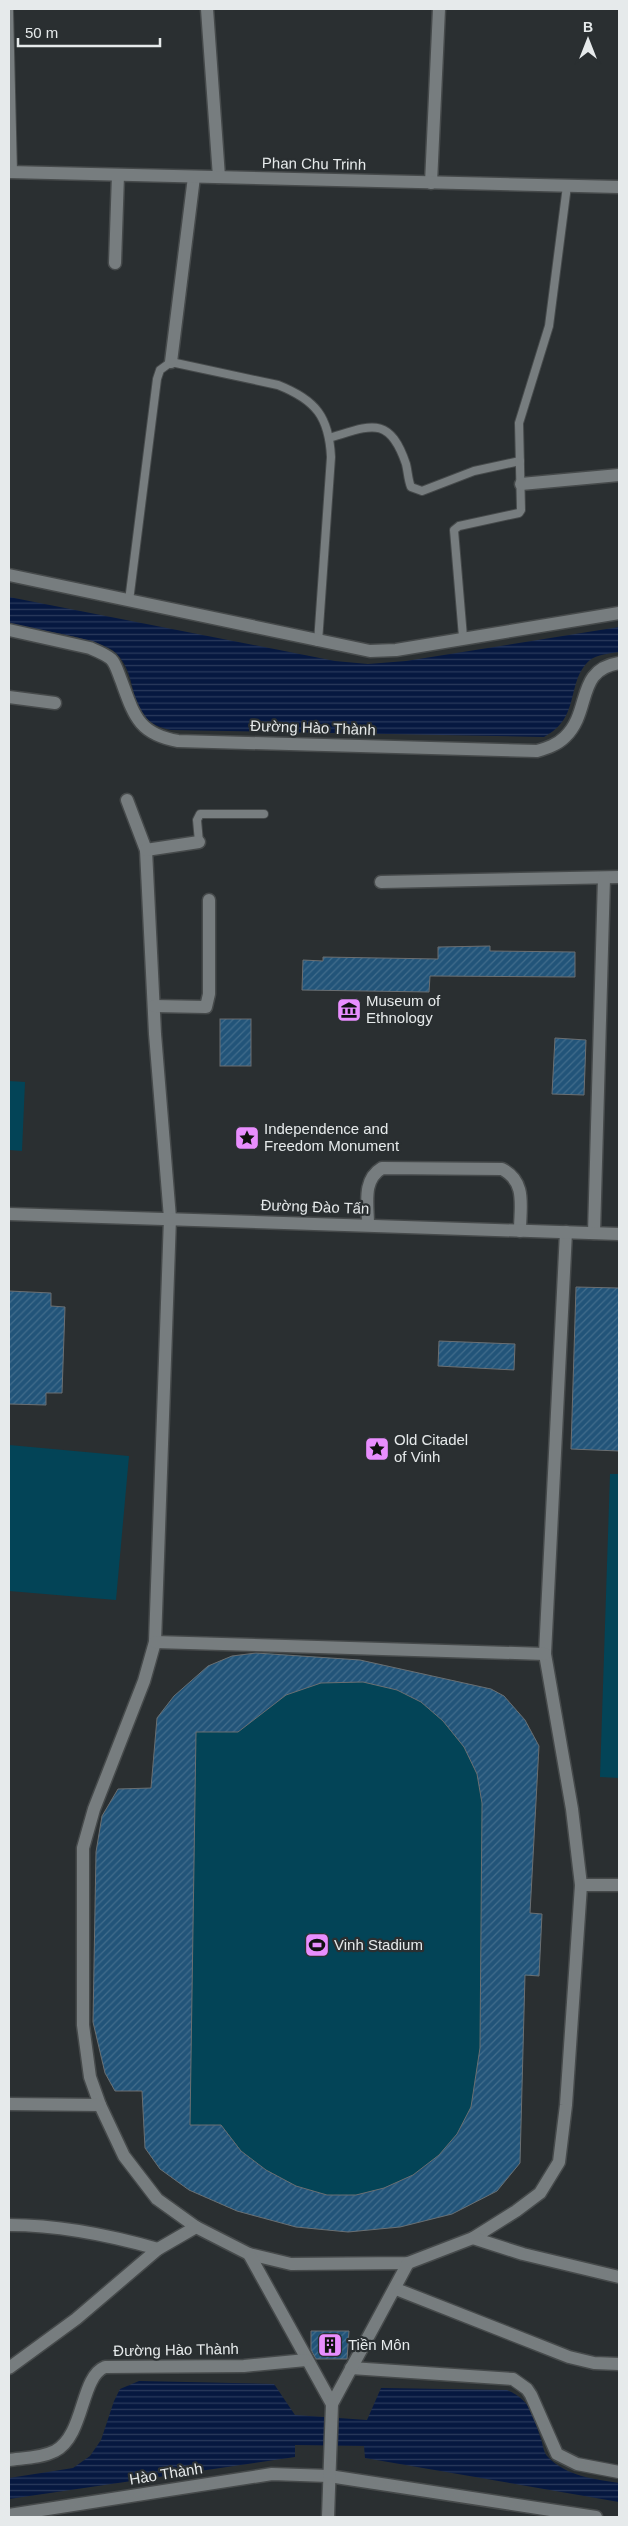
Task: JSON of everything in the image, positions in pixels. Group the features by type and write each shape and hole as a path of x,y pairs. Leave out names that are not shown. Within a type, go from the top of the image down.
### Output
{"street":[{"path":"207,9 219,177"},
{"path":"431,183 439,9"},
{"name":"Phan Chu Trinh","path":"11,172 619,188"},
{"path":"115,263 118,175"},
{"path":"171,362 194,177"},
{"path":"521,484 619,475"},
{"path":"9,575 318,642 370,651 396,650 463,637 619,613"},
{"name":"Đường Hào Thành","path":"9,630 101,652 112,660 139,723 150,732 178,741 536,751 552,746 564,738 580,716 593,675 600,668 619,663"},
{"path":"9,697 56,704"},
{"path":"127,800 146,850 154,1006 170,1218 155,1642 144,1682 94,1809 83,1848 83,2025 90,2077 100,2105 124,2156 157,2199 196,2227 249,2254 291,2264 408,2263 473,2238 516,2211 540,2193 559,2162 566,2105 581,1885 572,1809 545,1654 566,1232"},
{"path":"146,850 200,842"},
{"path":"594,1233 604,878"},
{"path":"381,882 619,878"},
{"path":"154,1006 206,1007 209,994 209,900"},
{"path":"368,1225 368,1183 374,1173 382,1168 502,1169 513,1174 520,1189 520,1231"},
{"name":"Đường Đào Tấn","path":"9,1214 619,1234"},
{"path":"155,1642 545,1654"},
{"path":"581,1885 619,1884"},
{"path":"9,2104 100,2105"},
{"path":"9,2225 33,2225 97,2234 158,2249"},
{"path":"9,2368 76,2319 158,2249 196,2227"},
{"path":"473,2238 523,2254 619,2277"},
{"path":"249,2254 332,2404"},
{"path":"328,2517 332,2404 396,2289 408,2263"},
{"path":"396,2289 569,2357 594,2363 619,2364"},
{"name":"Đường Hào Thành","path":"9,2460 44,2455 53,2452 67,2442 94,2375 105,2367 244,2366 306,2360"},
{"path":"351,2368 512,2379 527,2388 531,2394 557,2454 577,2464 619,2472"},
{"name":"Hào Thành","path":"9,2515 272,2474 329,2476 596,2517"}],"lane":[{"path":"9,9 11,172"},
{"path":"463,637 454,530 459,526 519,513 521,510 520,423 550,326 567,186"},
{"path":"129,601 157,379 160,370 171,362 278,385 292,390 304,398 319,412 328,429 330,457 318,642"},
{"path":"329,438 370,426 381,428 394,440 406,463 412,487 417,491 422,491 474,471 520,461"},
{"path":"200,842 197,820 200,814 264,814"}],"shaded area":[{"path":"9,597 335,661 368,664 406,661 619,627 619,652 593,658 582,669 564,720 556,729 544,737 171,730 156,725 146,718 139,709 129,675 116,653 96,643 82,639 9,624"},
{"path":"9,1081 25,1082 22,1151 9,1150"},
{"path":"9,1445 129,1456 116,1600 9,1591"},
{"path":"610,1474 619,1474 619,1778 600,1777"},
{"name":"Vinh Stadium","path":"262,1653 360,1660 491,1689 530,1913 542,1914 539,1976 525,1976 520,2163 497,2191 452,2214 400,2227 348,2232 296,2227 237,2211 189,2190 160,2169 145,2148 142,2091 115,2091 105,2073 93,2022 96,1852 102,1816 118,1789 151,1788 157,1718 174,1696 208,1666 232,1656"},
{"path":"139,2381 274,2384 295,2415 367,2420 381,2388 507,2390 522,2399 531,2411 548,2457 563,2469 572,2473 619,2483 619,2502 365,2458 364,2446 295,2445 295,2457 9,2499 9,2478 73,2468 90,2456 101,2440 120,2389"}],"building":[{"path":"490,946 490,951 575,952 575,977 430,976 429,992 302,990 303,960 323,961 323,957 438,959 438,947"},
{"path":"220,1019 251,1019 251,1066 220,1066"},
{"path":"555,1038 586,1040 584,1095 552,1094"},
{"path":"576,1287 619,1288 619,1451 571,1449"},
{"path":"9,1291 51,1293 51,1306 65,1307 62,1393 46,1393 46,1405 9,1404"},
{"path":"439,1341 515,1344 514,1370 438,1366"},
{"path":"256,1653 360,1660 491,1689 504,1696 525,1720 539,1746 530,1913 542,1914 539,1976 525,1975 520,2163 497,2191 452,2214 400,2227 348,2232 296,2227 237,2211 189,2190 160,2169 145,2148 142,2091 115,2091 105,2073 93,2022 96,1852 102,1816 118,1789 151,1788 157,1718 174,1696 208,1666 232,1656","holes":["363,1682 397,1690 421,1702 443,1721 464,1747 477,1774 482,1803 480,2048 471,2107 457,2134 439,2155 413,2175 384,2188 356,2195 327,2195 296,2186 266,2170 241,2151 221,2125 190,2125 196,1732 238,1732 286,1695 321,1683"]},
{"name":"Tiền Môn","path":"311,2331 349,2331 347,2359 316,2359 311,2350"}],"place":[{"name":"Museum of Ethnology","path":"349,1010"},
{"name":"Independence and Freedom Monument","path":"247,1138"},
{"name":"Old Citadel of Vinh","path":"377,1449"},
{"name":"Vinh Stadium","path":"317,1945"},
{"name":"Tiền Môn","path":"330,2345"}]}
